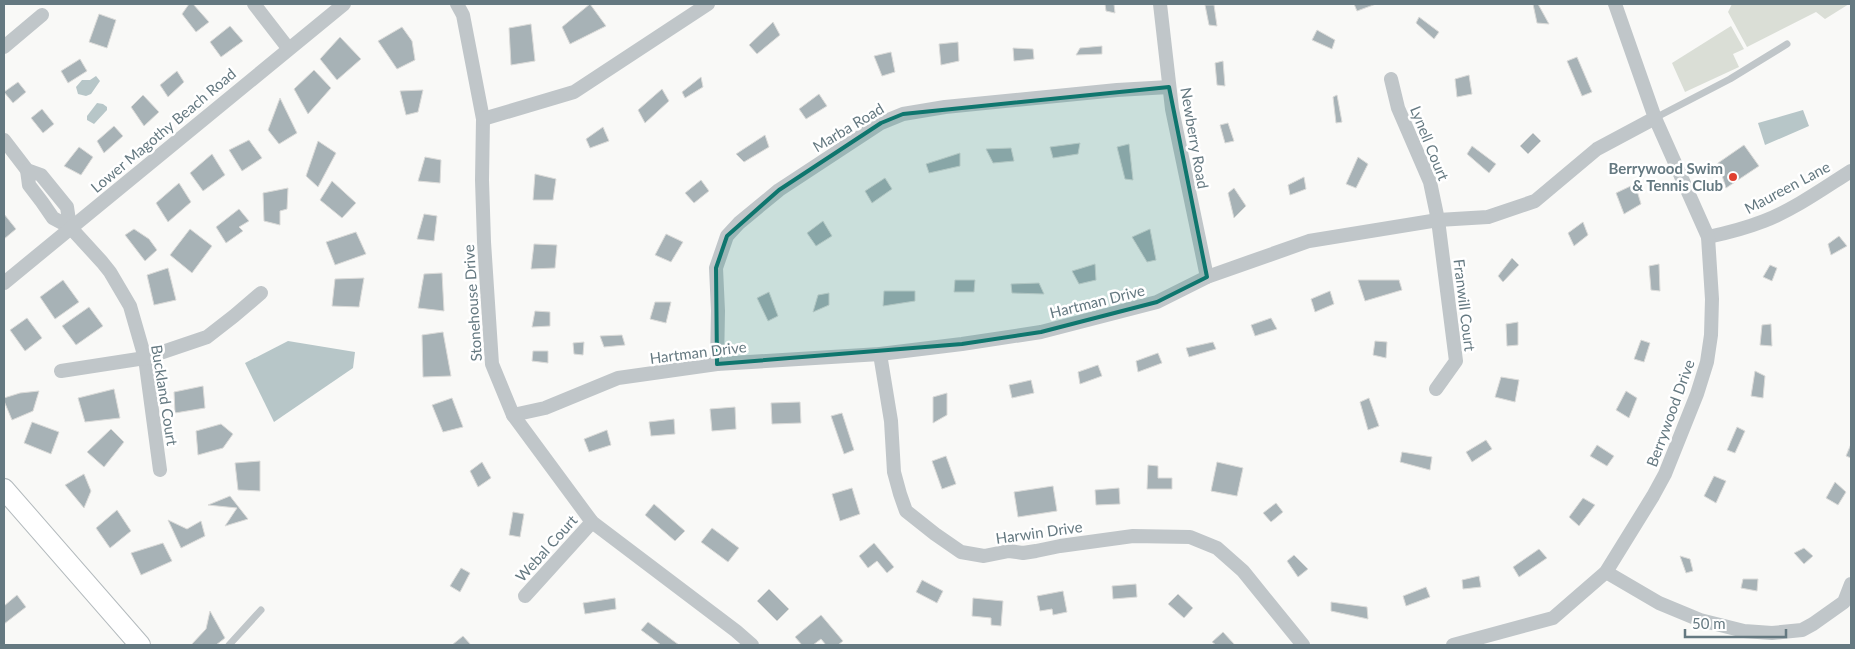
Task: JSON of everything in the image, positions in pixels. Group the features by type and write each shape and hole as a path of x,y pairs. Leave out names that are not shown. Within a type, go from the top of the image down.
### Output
{"main road":[{"path":"4,489 140,645"}],"street":[{"path":"254,4 288,48"},
{"name":"Lower Magothy Beach Road","path":"4,283 288,48 344,4"},
{"name":"Stonehouse Drive","path":"457,4 463,15 483,120 482,180 492,364 513,415 592,522 736,630 752,645"},
{"path":"483,120 574,92 708,4"},
{"name":"Newberry Road","path":"1160,4 1174,119 1207,277"},
{"name":"Berrywood Drive","path":"1453,645 1553,618 1606,572 1654,496 1665,474 1697,394 1707,362 1711,335 1712,299 1708,237 1655,118 1615,4"},
{"path":"4,47 42,15"},
{"name":"Lynell Court","path":"1391,79 1398,108 1430,182 1438,220"},
{"name":"Marba Road","path":"718,364 716,268 727,236 739,223 779,190 881,123 903,114 945,107 1117,90 1169,87"},
{"name":"Hartman Drive","path":"513,415 545,408 618,378 718,364 880,354 1041,332 1157,302 1207,277 1309,241 1438,220 1488,217 1535,201 1597,149 1655,118"},
{"path":"4,140 27,170 41,175 67,207 70,227"},
{"name":"Maureen Lane","path":"1708,237 1735,231 1766,220 1816,193 1851,170"},
{"name":"Franwill Court","path":"1436,389 1456,361 1438,220"},
{"name":"Buckland Court","path":"70,227 110,272 130,306 145,358 160,470"},
{"path":"61,371 145,358 207,337 261,293"},
{"name":"Harwin Drive","path":"880,354 891,421 894,472 900,494 906,511 935,534 962,552 984,556 1009,552 1030,552 1069,544 1133,536 1190,537 1217,548 1243,571 1303,645"},
{"name":"Webal Court","path":"525,596 592,522"},
{"path":"1606,572 1657,602 1700,620 1744,631 1764,632 1802,630 1844,602 1851,584"}],"lane":[{"path":"1655,118 1730,79 1787,44"},
{"path":"229,645 261,610"}],"highlighted area":[{"path":"1169,87 1207,277 1157,302 1041,332 962,344 717,364 716,268 727,236 779,190 881,123 903,114"}],"shaded area":[{"path":"1732,4 1849,4 1825,19 1816,12 1747,47 1728,12"},
{"path":"1731,26 1744,49 1733,54 1739,67 1685,92 1672,63"},
{"path":"96,76 100,81 91,94 86,96 78,94 76,87 82,80 90,80"},
{"path":"97,103 103,104 107,107 107,110 94,124 87,120 87,116"},
{"path":"1803,110 1809,126 1765,145 1758,123"},
{"path":"288,341 355,352 353,368 274,422 245,363"}],"building":[{"path":"189,4 193,4 209,22 196,32 182,14"},
{"path":"590,4 606,26 570,44 562,27"},
{"path":"1105,4 1114,4 1115,13 1106,11"},
{"path":"1354,4 1376,4 1357,11"},
{"path":"1533,4 1538,4 1549,24 1537,23"},
{"path":"1205,5 1214,5 1217,26 1209,25"},
{"path":"99,14 116,20 107,48 89,42"},
{"path":"1419,17 1439,32 1434,39 1416,23"},
{"path":"773,22 780,35 757,54 749,45"},
{"path":"531,24 535,61 511,65 509,28"},
{"path":"230,26 243,41 221,57 210,42"},
{"path":"402,27 412,41 415,60 397,69 378,41"},
{"path":"1317,30 1335,40 1332,49 1312,40"},
{"path":"340,37 361,59 337,80 320,59"},
{"path":"958,42 959,61 941,65 939,44"},
{"path":"1102,46 1102,54 1076,55 1080,48"},
{"path":"1013,48 1033,49 1034,59 1014,61"},
{"path":"891,52 895,72 882,76 874,56"},
{"path":"1577,57 1592,92 1582,96 1567,61"},
{"path":"80,59 87,71 68,83 61,71"},
{"path":"1223,61 1225,86 1217,85 1215,63"},
{"path":"314,70 331,88 308,114 294,89"},
{"path":"177,71 184,82 168,97 160,85"},
{"path":"1469,75 1472,94 1457,97 1455,79"},
{"path":"701,77 703,87 685,98 682,92"},
{"path":"18,82 26,92 13,103 4,92"},
{"path":"662,89 669,101 645,123 638,110"},
{"path":"423,90 418,112 406,115 400,91"},
{"path":"819,94 827,106 806,119 799,109"},
{"path":"143,95 159,112 144,126 131,107"},
{"path":"1337,95 1342,122 1336,123 1333,97"},
{"path":"280,98 297,133 279,144 268,130"},
{"path":"42,109 54,124 43,133 31,118"},
{"path":"1228,123 1234,141 1225,143 1220,125"},
{"path":"114,126 123,136 104,153 97,141"},
{"path":"603,127 609,141 590,148 586,139"},
{"path":"1533,133 1541,141 1528,154 1520,146"},
{"path":"765,135 769,147 744,162 736,154"},
{"path":"249,140 262,158 242,171 229,150"},
{"path":"318,141 336,153 318,187 306,176"},
{"path":"1080,143 1078,154 1053,158 1050,147"},
{"path":"1129,144 1133,180 1125,179 1117,147"},
{"name":"Berrywood Swim & Tennis Club","path":"1744,145 1759,166 1726,188 1718,163"},
{"path":"1472,146 1496,164 1489,173 1467,154"},
{"path":"79,147 93,157 81,175 64,166"},
{"path":"1011,148 1014,161 993,163 986,149"},
{"path":"960,153 960,166 929,173 926,164"},
{"path":"212,154 225,175 203,191 190,173"},
{"path":"425,157 441,160 440,183 418,181"},
{"path":"1358,157 1368,164 1356,188 1346,184"},
{"path":"535,174 556,179 553,200 533,200"},
{"path":"1304,177 1306,189 1290,195 1288,185"},
{"path":"885,178 892,189 872,203 865,191"},
{"path":"701,180 709,191 694,203 685,193"},
{"path":"332,181 356,203 342,218 320,200"},
{"path":"179,183 191,202 168,222 156,203"},
{"path":"1635,184 1641,204 1624,214 1616,193"},
{"path":"288,188 287,209 280,211 280,225 264,221 263,193"},
{"path":"1234,188 1246,206 1234,218 1228,193"},
{"path":"239,209 249,221 239,227 243,231 226,243 216,227"},
{"path":"4,214 16,229 4,239"},
{"path":"424,214 437,216 434,241 417,239"},
{"path":"823,221 832,236 816,246 807,233"},
{"path":"1583,222 1588,235 1574,246 1568,233"},
{"path":"134,229 149,239 157,250 145,261 125,235"},
{"path":"190,229 212,246 192,273 170,255"},
{"path":"1150,229 1156,260 1147,262 1132,237"},
{"path":"356,232 366,254 335,265 326,242"},
{"path":"666,234 683,242 671,262 655,255"},
{"path":"1839,236 1847,246 1831,255 1828,244"},
{"path":"534,244 557,245 555,268 531,269"},
{"path":"1512,258 1519,265 1503,282 1498,276"},
{"path":"1095,264 1096,280 1079,284 1072,271"},
{"path":"1659,264 1660,291 1651,290 1649,266"},
{"path":"1770,265 1777,268 1772,281 1763,277"},
{"path":"168,268 176,300 154,305 147,275"},
{"path":"442,273 444,311 418,308 424,274"},
{"path":"364,278 359,307 332,306 335,279"},
{"path":"63,280 79,302 55,319 40,297"},
{"path":"955,280 975,280 974,292 954,292"},
{"path":"1358,280 1399,280 1402,290 1365,301"},
{"path":"1039,283 1044,294 1012,293 1011,284"},
{"path":"884,291 915,291 915,301 883,306"},
{"path":"1330,291 1334,304 1315,312 1311,299"},
{"path":"769,292 778,316 768,321 757,298"},
{"path":"829,293 829,305 813,312 818,295"},
{"path":"655,302 671,302 666,323 650,319"},
{"path":"89,307 103,326 76,345 62,326"},
{"path":"535,311 550,312 550,326 532,327"},
{"path":"27,318 42,338 25,351 10,330"},
{"path":"1271,318 1277,329 1255,336 1251,325"},
{"path":"1518,322 1518,345 1507,346 1506,324"},
{"path":"1771,324 1772,346 1760,345 1762,325"},
{"path":"443,332 451,376 423,377 422,335"},
{"path":"622,335 625,345 604,347 600,336"},
{"path":"1641,340 1650,343 1644,362 1634,359"},
{"path":"1375,341 1387,342 1386,358 1373,355"},
{"path":"584,342 583,355 574,354 573,343"},
{"path":"1213,342 1216,349 1189,357 1186,348"},
{"path":"533,351 548,351 548,363 532,361"},
{"path":"1158,353 1162,363 1138,372 1136,361"},
{"path":"1098,365 1102,376 1080,384 1078,372"},
{"path":"1755,371 1765,376 1763,398 1751,396"},
{"path":"1501,377 1519,380 1515,402 1495,397"},
{"path":"1031,380 1034,393 1012,398 1009,385"},
{"path":"203,386 205,408 175,413 174,392"},
{"path":"114,389 120,418 85,422 78,398"},
{"path":"39,391 33,411 12,420 4,398 20,393"},
{"path":"1626,391 1637,398 1629,418 1616,410"},
{"path":"947,393 947,415 933,423 933,397"},
{"path":"452,398 463,427 443,432 432,405"},
{"path":"1369,398 1379,426 1368,430 1360,402"},
{"path":"800,402 801,423 772,424 771,403"},
{"path":"735,407 736,429 712,431 710,409"},
{"path":"842,413 854,450 844,454 831,416"},
{"path":"674,419 675,434 651,436 649,422"},
{"path":"32,422 59,432 51,454 24,443"},
{"path":"221,424 233,434 223,448 198,455 196,431"},
{"path":"1737,427 1745,431 1735,453 1727,450"},
{"path":"111,429 124,442 104,467 87,452"},
{"path":"607,430 611,445 589,452 584,439"},
{"path":"1486,440 1492,449 1472,462 1466,452"},
{"path":"1851,444 1851,458 1846,456"},
{"path":"1597,445 1614,456 1607,466 1590,456"},
{"path":"1402,452 1432,457 1430,470 1400,462"},
{"path":"946,456 956,484 942,489 932,461"},
{"path":"260,461 260,491 238,490 235,463"},
{"path":"482,462 491,478 478,487 470,471"},
{"path":"1217,462 1243,468 1237,496 1211,491"},
{"path":"1148,465 1158,466 1158,478 1172,478 1172,489 1147,489"},
{"path":"84,474 91,491 84,508 65,485"},
{"path":"1714,476 1726,481 1716,503 1704,496"},
{"path":"1835,482 1846,492 1838,505 1826,498"},
{"path":"1053,486 1057,511 1018,517 1014,492"},
{"path":"852,488 860,514 840,521 832,494"},
{"path":"1119,488 1120,504 1096,505 1095,490"},
{"path":"230,496 248,519 225,526 237,508 208,505"},
{"path":"1583,498 1595,505 1579,526 1569,517"},
{"path":"1276,503 1283,512 1271,522 1263,513"},
{"path":"654,504 685,531 675,541 645,515"},
{"path":"117,510 131,531 110,548 96,528"},
{"path":"513,512 524,514 520,537 509,535"},
{"path":"168,520 187,529 201,521 205,536 181,548"},
{"path":"712,528 739,548 728,562 701,542"},
{"path":"163,543 172,561 141,575 131,553"},
{"path":"874,543 894,567 887,573 877,561 868,568 859,556"},
{"path":"1804,548 1813,556 1804,564 1794,553"},
{"path":"1539,549 1547,558 1519,577 1513,567"},
{"path":"1294,555 1308,569 1298,577 1287,561"},
{"path":"1680,556 1690,559 1693,571 1686,573"},
{"path":"461,568 470,573 460,592 450,586"},
{"path":"1479,576 1481,587 1463,589 1462,580"},
{"path":"1743,579 1758,579 1757,591 1741,588"},
{"path":"922,580 943,591 937,603 916,592"},
{"path":"1136,584 1137,597 1113,599 1112,586"},
{"path":"1426,587 1430,597 1406,606 1403,596"},
{"path":"769,589 789,609 777,621 757,601"},
{"path":"1063,591 1067,612 1053,615 1052,609 1040,611 1037,596"},
{"path":"1178,594 1193,608 1184,618 1168,604"},
{"path":"17,595 26,607 4,624 4,606"},
{"path":"615,598 616,609 585,614 583,603"},
{"path":"973,598 1003,601 1001,626 991,625 991,618 972,616"},
{"path":"1331,602 1367,607 1368,619 1331,611"},
{"path":"210,611 225,638 216,645 191,645 206,629"},
{"path":"821,615 843,641 838,645 826,645 821,639 813,645 802,645 795,637"},
{"path":"648,622 679,645 661,645 641,630"},
{"path":"1223,632 1235,645 1216,645 1212,642"},
{"path":"463,636 471,645 452,645"}],"place":[{"name":"Berrywood Swim & Tennis Club","path":"1733,177"}]}
